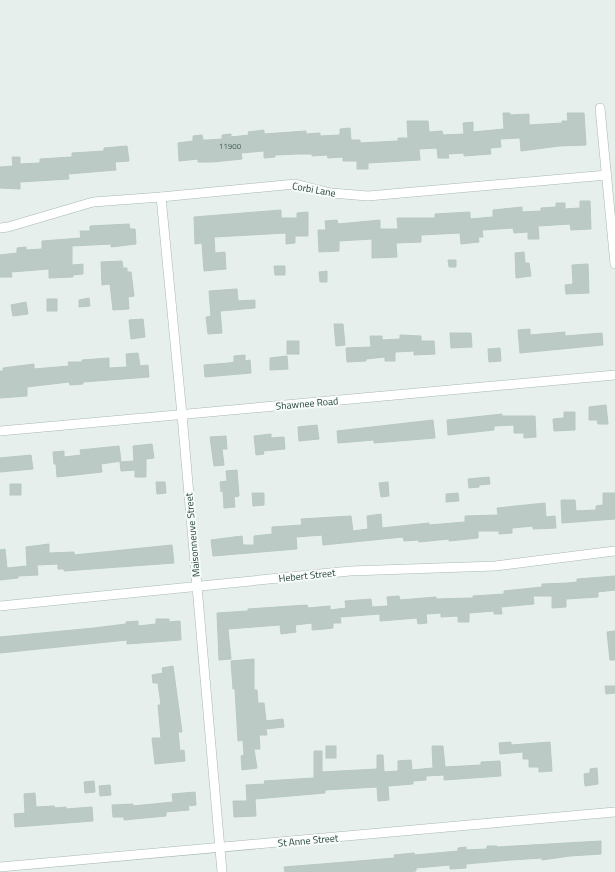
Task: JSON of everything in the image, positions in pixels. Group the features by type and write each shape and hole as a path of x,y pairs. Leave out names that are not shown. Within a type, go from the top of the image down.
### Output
{"street":[{"path":"600,108 615,264"},
{"name":"Corbi Lane","path":"0,228 8,227 92,202 294,184 331,193 368,196 607,175"},
{"name":"Maisonneuve Street","path":"161,197 182,415 222,872"},
{"name":"Shawnee Road","path":"0,432 615,375"},
{"name":"Hebert Street","path":"0,606 350,571 495,566 615,551"},
{"name":"St Anne Street","path":"0,867 615,812"}],"building":[{"path":"503,113 510,113 510,115 529,114 529,125 562,123 562,121 568,121 567,113 584,113 586,145 559,146 521,151 520,138 500,139 501,147 490,148 491,154 464,156 464,153 448,154 449,158 438,158 437,148 419,149 420,160 368,163 368,169 357,169 357,161 343,161 343,157 328,158 327,155 312,156 312,154 297,154 275,155 275,157 264,158 264,151 241,153 242,159 213,162 198,162 198,159 179,161 178,143 193,141 193,136 202,135 203,140 222,139 222,135 231,134 231,137 249,135 248,132 264,130 264,134 306,131 306,134 320,133 320,136 340,135 340,129 350,128 351,140 360,140 360,143 398,141 398,138 408,138 407,121 428,121 429,132 442,131 443,135 464,134 463,123 473,122 473,132 504,129"},
{"path":"127,146 129,161 115,162 116,170 68,174 69,179 20,182 20,189 0,188 0,167 13,166 12,157 20,157 20,164 40,163 40,159 72,157 72,153 104,151 104,148"},
{"path":"580,201 590,201 591,229 571,230 570,224 538,226 539,239 528,239 528,232 514,233 513,228 482,230 483,237 478,237 479,242 461,244 460,233 421,235 421,242 396,243 397,257 372,258 372,239 339,241 339,251 319,252 318,230 326,230 325,221 337,220 338,224 380,220 380,229 398,229 397,218 435,218 435,214 470,212 470,219 493,217 493,210 522,207 522,212 541,211 541,208 556,207 556,203 565,203 565,209 580,208"},
{"path":"281,210 281,218 297,218 297,213 308,212 308,236 295,236 295,243 286,244 286,233 214,237 215,253 225,252 226,269 204,271 202,243 195,244 194,217"},
{"path":"129,224 130,229 135,229 136,244 111,247 111,244 72,246 72,265 83,264 83,274 73,275 73,277 49,278 49,269 11,272 12,277 0,277 0,255 17,253 17,248 26,247 26,250 42,249 42,241 81,238 80,231 90,231 90,226"},
{"path":"524,252 525,263 529,263 531,276 516,278 515,253"},
{"path":"448,260 456,260 456,267 449,267"},
{"path":"122,261 123,268 127,268 127,272 131,272 134,296 128,297 129,309 113,310 110,284 102,285 101,262"},
{"path":"588,264 589,293 566,294 565,285 573,284 572,265"},
{"path":"274,266 285,266 285,275 275,275"},
{"path":"327,271 327,282 320,282 319,272"},
{"path":"237,289 238,301 255,300 255,308 220,311 222,333 208,334 206,317 211,316 209,291"},
{"path":"89,298 90,306 79,307 79,300"},
{"path":"47,299 57,299 57,311 47,311"},
{"path":"26,302 28,314 13,316 11,305"},
{"path":"143,319 145,337 131,339 129,320"},
{"path":"334,324 343,324 345,345 336,346"},
{"path":"530,329 530,335 565,332 565,336 602,333 603,345 520,353 518,330"},
{"path":"450,333 471,333 472,347 451,348"},
{"path":"400,335 421,336 421,341 434,341 435,354 414,355 414,351 395,352 395,361 385,361 385,357 366,359 366,361 347,362 346,348 371,347 370,336 382,336 382,340 400,339"},
{"path":"287,341 299,341 299,354 287,354"},
{"path":"500,348 501,361 489,362 488,349"},
{"path":"138,353 140,366 148,365 149,377 83,382 83,384 70,385 69,382 27,387 27,396 0,398 0,371 3,371 3,368 34,364 34,369 69,366 68,362 82,362 82,360 109,358 109,368 127,367 126,354"},
{"path":"245,355 245,361 250,360 251,373 205,377 204,365 234,362 234,356"},
{"path":"287,356 288,369 270,370 270,358"},
{"path":"606,405 608,424 598,424 597,420 589,420 589,407"},
{"path":"564,412 575,412 575,430 554,431 553,419 564,418"},
{"path":"502,414 502,416 535,416 536,437 524,438 524,433 514,433 514,425 494,426 494,430 448,435 447,420"},
{"path":"433,420 435,438 374,443 374,440 338,443 337,431"},
{"path":"317,425 319,439 299,441 298,427"},
{"path":"271,434 271,438 284,437 285,449 263,451 264,454 256,455 254,436"},
{"path":"226,436 227,449 222,449 224,465 214,466 210,437"},
{"path":"152,444 154,458 146,459 146,477 135,477 135,470 121,471 120,462 134,461 133,446"},
{"path":"119,446 121,461 101,464 102,472 57,477 53,452 64,451 64,457 81,455 80,450"},
{"path":"31,455 33,469 0,472 0,458"},
{"path":"237,470 239,496 234,497 235,507 224,508 223,491 221,492 220,482 227,481 226,471"},
{"path":"489,477 490,484 469,488 468,479"},
{"path":"156,482 165,482 166,493 157,494"},
{"path":"388,482 389,496 381,497 379,483"},
{"path":"10,484 21,484 21,495 10,495"},
{"path":"252,493 264,493 264,505 253,506"},
{"path":"458,493 459,501 446,502 446,494"},
{"path":"603,493 615,493 615,519 562,523 561,500 575,500 576,511 596,510 596,506 603,505"},
{"path":"545,503 546,517 555,516 556,528 533,529 533,526 512,528 512,533 499,534 499,531 478,531 478,538 449,541 449,539 419,542 418,540 404,541 403,537 323,545 322,535 296,537 297,549 213,556 211,540 242,536 243,545 254,545 254,536 272,534 272,527 302,525 301,519 351,516 353,531 368,529 367,516 381,514 382,528 429,523 429,525 465,522 465,516 498,515 497,508"},
{"path":"49,544 49,553 74,552 74,555 172,545 174,563 64,571 64,569 58,569 58,564 37,565 38,575 18,576 18,578 0,580 0,550 5,549 7,568 27,566 26,547"},
{"path":"615,576 615,590 598,592 598,597 566,599 566,607 552,608 552,596 533,596 534,604 501,607 502,614 494,614 494,611 469,613 469,622 458,622 458,616 441,617 441,613 426,614 427,623 418,624 417,618 380,621 380,614 340,617 341,623 333,623 333,628 312,630 312,623 295,625 296,632 281,634 280,625 228,629 231,659 219,660 217,613 248,611 248,609 307,605 308,608 330,606 330,610 346,608 345,601 371,599 372,607 388,606 387,597 399,596 400,600 436,597 436,599 473,598 473,596 504,594 504,591 542,587 542,584 568,583 577,582 577,579"},
{"path":"156,619 169,619 169,622 180,621 181,640 127,644 127,640 0,653 0,637 94,628 138,621 138,626 156,624"},
{"path":"615,631 615,660 610,660 607,632"},
{"path":"254,659 254,690 257,690 258,703 264,703 266,721 283,719 284,727 266,729 267,735 259,735 260,749 254,749 257,768 242,770 241,756 244,755 243,740 238,741 235,689 233,689 231,661"},
{"path":"173,666 182,732 178,732 180,751 184,750 185,761 155,764 152,738 161,738 158,705 161,705 158,683 153,683 152,675 163,673 162,668"},
{"path":"605,686 615,686 615,693 606,694"},
{"path":"511,742 511,745 550,742 552,771 539,772 539,767 529,767 529,759 523,759 523,752 500,754 499,743"},
{"path":"326,746 336,746 336,758 326,758"},
{"path":"432,746 443,746 445,767 481,765 481,762 500,761 501,776 444,780 444,775 426,776 426,780 413,781 413,784 388,786 389,800 378,801 377,787 325,790 325,793 255,799 256,816 234,817 233,801 247,801 246,785 265,784 264,781 314,778 314,751 322,751 322,772 377,769 377,755 383,755 384,772 398,771 398,761 411,760 412,770 433,768"},
{"path":"597,768 598,784 585,786 584,774 590,773 590,769"},
{"path":"94,781 95,792 85,793 84,782"},
{"path":"110,785 111,795 100,796 99,786"},
{"path":"195,792 196,805 188,806 189,810 166,812 166,816 124,820 124,817 113,817 112,805 133,804 133,806 173,802 172,794"},
{"path":"35,793 36,807 54,806 55,808 66,807 66,809 92,807 93,821 15,827 14,814 25,813 24,794"},
{"path":"601,841 601,854 542,860 542,858 466,864 466,868 450,869 450,865 416,868 416,871 408,872 285,872 284,867 395,858 394,855 414,853 415,855 458,851 458,848 466,847 466,850 487,849 487,846 497,847"}]}
